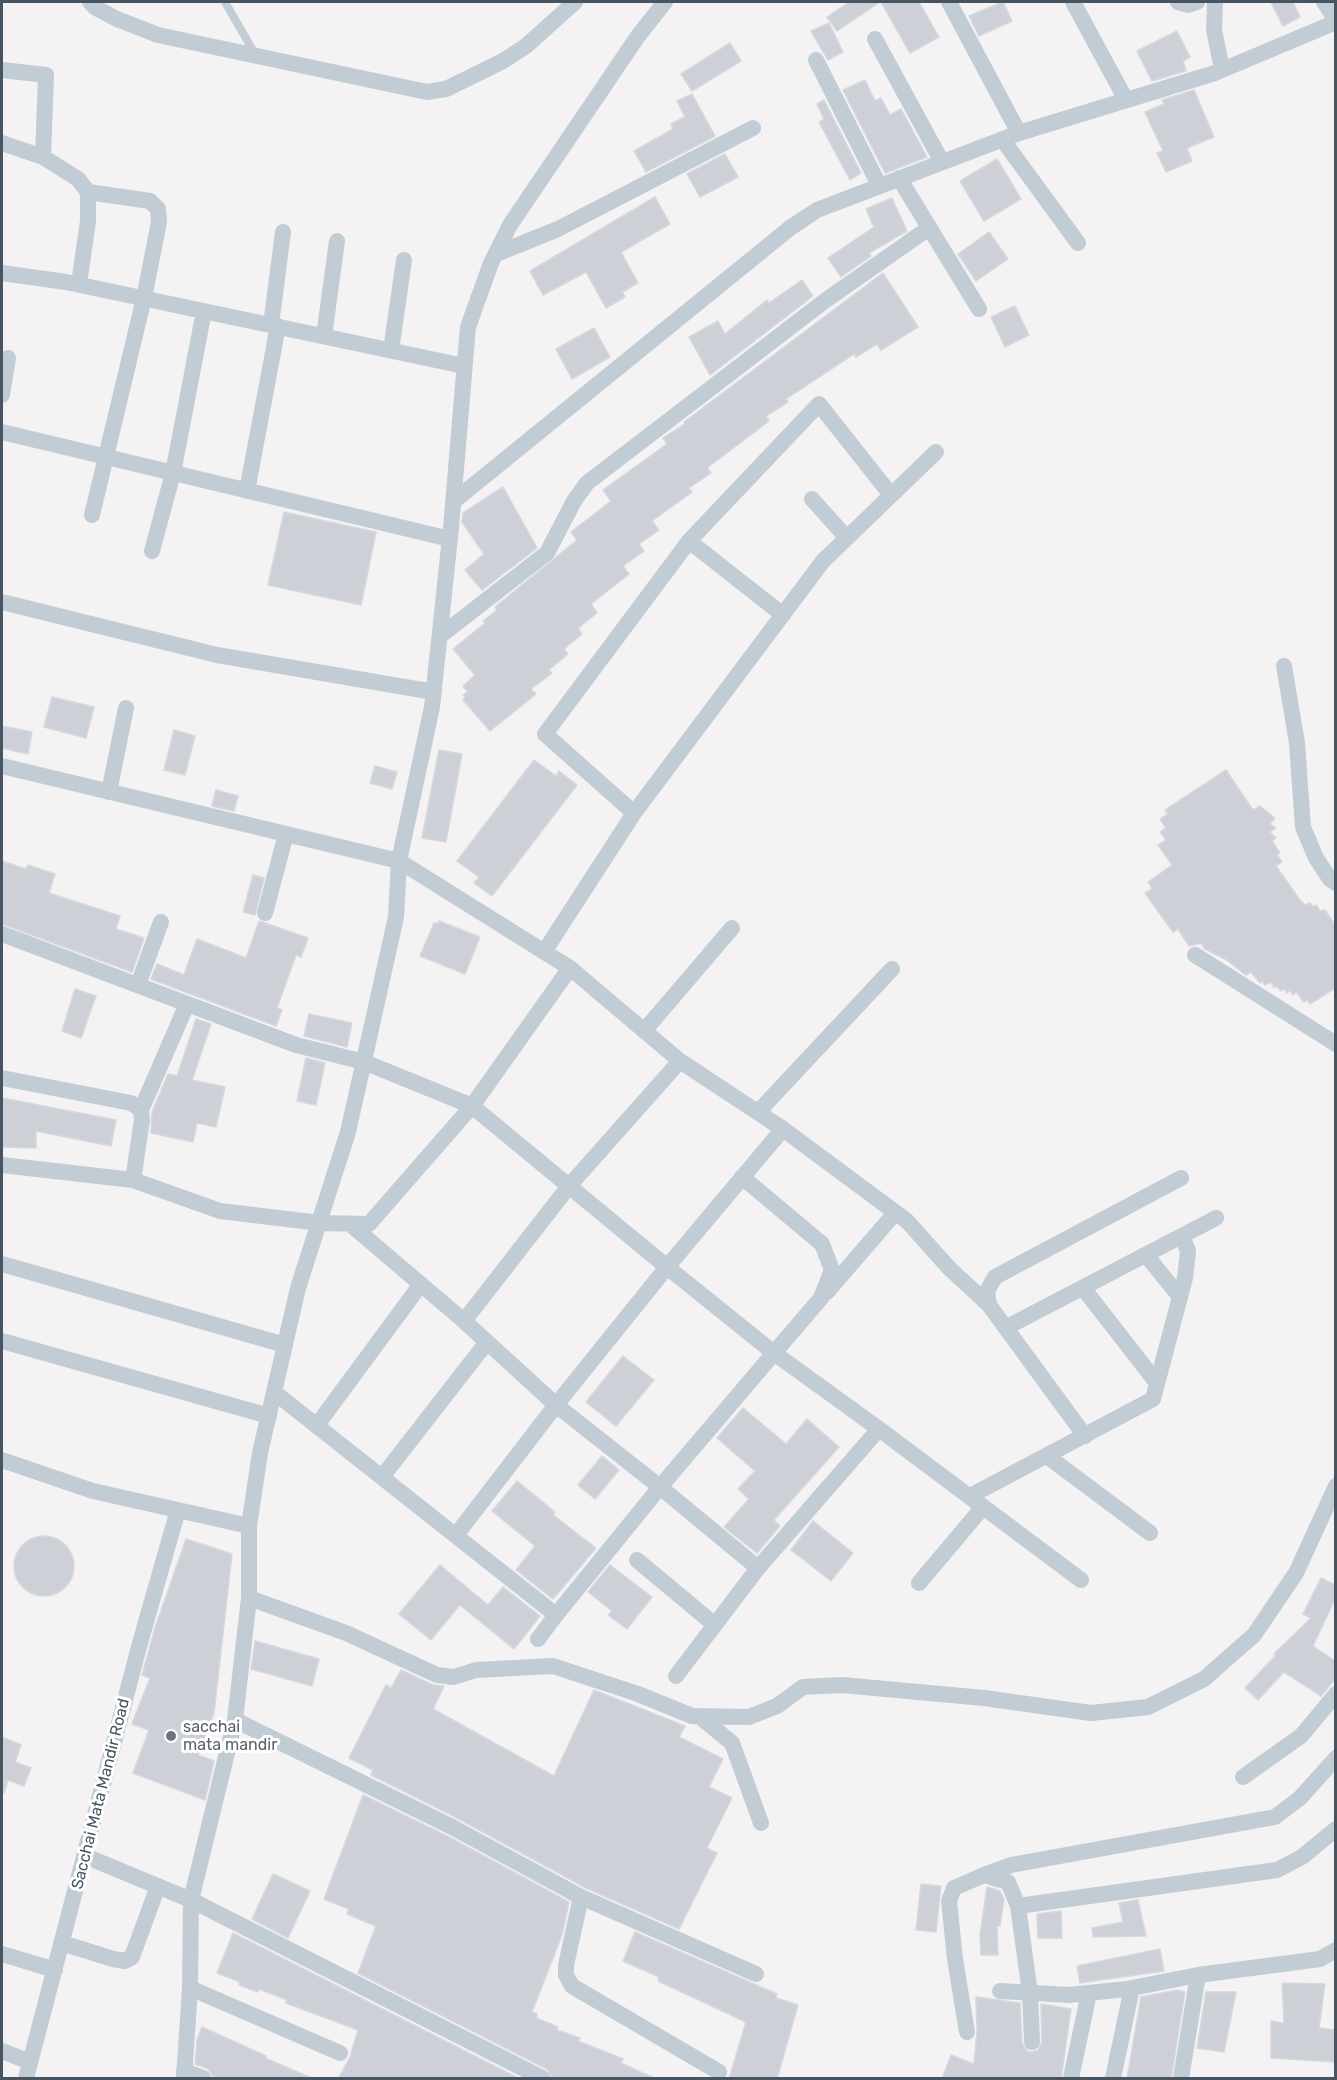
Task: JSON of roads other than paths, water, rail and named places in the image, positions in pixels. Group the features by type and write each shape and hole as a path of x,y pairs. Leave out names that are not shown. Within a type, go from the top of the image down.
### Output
{"street":[{"path":"90,2 96,8 117,19 158,35 427,92 446,88 503,61 526,46 575,2"},
{"path":"203,2079 184,2075 190,1988 191,1900 235,1720 249,1598 249,1526 260,1453 298,1288 348,1132 396,917 399,861 434,692 454,501 468,327 496,254 510,225 638,36 665,2"},
{"path":"949,2 1019,133"},
{"path":"1073,2 1126,100"},
{"path":"1178,2 1188,4 1197,2"},
{"path":"1215,2 1214,30 1222,69"},
{"path":"454,501 789,228 817,210 1019,133 1222,69 1335,21 1324,2"},
{"path":"875,39 942,162"},
{"path":"816,60 879,185"},
{"path":"2,70 46,75 43,157"},
{"path":"496,254 558,229 753,128"},
{"path":"1002,139 1078,243"},
{"path":"2,144 43,157 78,179 88,192 88,221 79,284"},
{"path":"899,178 979,309"},
{"path":"88,192 150,201 158,209 159,222 144,298 92,515"},
{"path":"440,636 548,553 573,501 587,483 826,300 929,228"},
{"path":"247,491 274,326 283,232"},
{"path":"324,336 338,241"},
{"path":"391,350 404,260"},
{"path":"2,273 79,284 464,366"},
{"path":"152,551 173,473 204,311"},
{"path":"2,395 8,358"},
{"path":"634,813 545,734 689,542 819,404 891,495"},
{"path":"2,432 450,539"},
{"path":"544,952 634,813 823,561 936,452"},
{"path":"812,500 846,537"},
{"path":"689,542 783,615"},
{"path":"2,602 217,655 434,692"},
{"path":"1284,666 1297,743 1303,827 1316,858 1335,883"},
{"path":"110,792 126,708"},
{"path":"2,766 399,861 570,968 680,1061 783,1129 895,1213 989,1305 1085,1436"},
{"path":"266,913 286,834"},
{"path":"138,985 161,922"},
{"path":"644,1031 732,928"},
{"path":"2,934 296,1045 364,1062 472,1106 774,1353 1081,1580"},
{"path":"1195,956 1335,1044"},
{"path":"2,1165 133,1180 220,1211 320,1223 369,1224 472,1106 570,968"},
{"path":"758,1113 892,969"},
{"path":"133,1180 142,1120 141,1110 187,1004"},
{"path":"464,1321 569,1186 680,1061"},
{"path":"2,1078 131,1103 141,1110"},
{"path":"456,1535 556,1405 667,1267 783,1129"},
{"path":"742,1177 822,1244 832,1270 821,1298"},
{"path":"989,1305 987,1291 994,1277 1181,1178"},
{"path":"538,1640 660,1487 895,1213"},
{"path":"1007,1327 1216,1218"},
{"path":"350,1224 464,1321 556,1405 758,1568"},
{"path":"919,1583 976,1501 1047,1456 1153,1399 1180,1297 1188,1251 1182,1236"},
{"path":"1146,1255 1180,1297"},
{"path":"2,1264 285,1345"},
{"path":"317,1425 421,1284"},
{"path":"1083,1288 1157,1383"},
{"path":"2,1341 269,1416"},
{"path":"382,1478 487,1342"},
{"path":"274,1392 556,1615"},
{"path":"676,1676 758,1568 879,1429"},
{"path":"1047,1456 1150,1533"},
{"path":"3,1464 93,1491 249,1526"},
{"path":"249,1598 346,1633 437,1675 454,1677 476,1670 553,1666 638,1694 692,1716 749,1717 777,1706 803,1687 842,1685 984,1698 1091,1713 1148,1707 1204,1679 1254,1635 1296,1573 1335,1486"},
{"name":"Sacchai Mata Mandir Road","path":"26,2079 140,1643 178,1510"},
{"path":"637,1560 715,1625"},
{"path":"1243,1777 1300,1736 1335,1694"},
{"path":"699,1716 732,1743 761,1822"},
{"path":"235,1720 452,1827 581,1897 756,1974"},
{"path":"967,2032 949,1901 954,1888 1011,1865 1275,1817 1300,1798 1335,1758"},
{"path":"1018,1906 1277,1870 1302,1857 1335,1829"},
{"path":"85,1856 191,1900 542,2079"},
{"path":"984,1875 1008,1882 1018,1906 1030,1993 1032,2042"},
{"path":"62,1943 113,1959 124,1961 132,1957 158,1886"},
{"path":"581,1897 566,1965 566,1975 572,1986 719,2072"},
{"path":"1000,1991 1069,1995 1132,1988 1198,1975 1320,1959 1335,1950"},
{"path":"2,1954 55,1970"},
{"path":"1181,2079 1198,1975"},
{"path":"190,1988 340,2053"},
{"path":"1113,2079 1132,1988"},
{"path":"1071,2079 1089,1993"},
{"path":"2,2051 30,2062"}],"lane":[{"path":"225,2 257,57"}],"place":[{"name":"sacchai mata mandir","path":"171,1736"}]}
